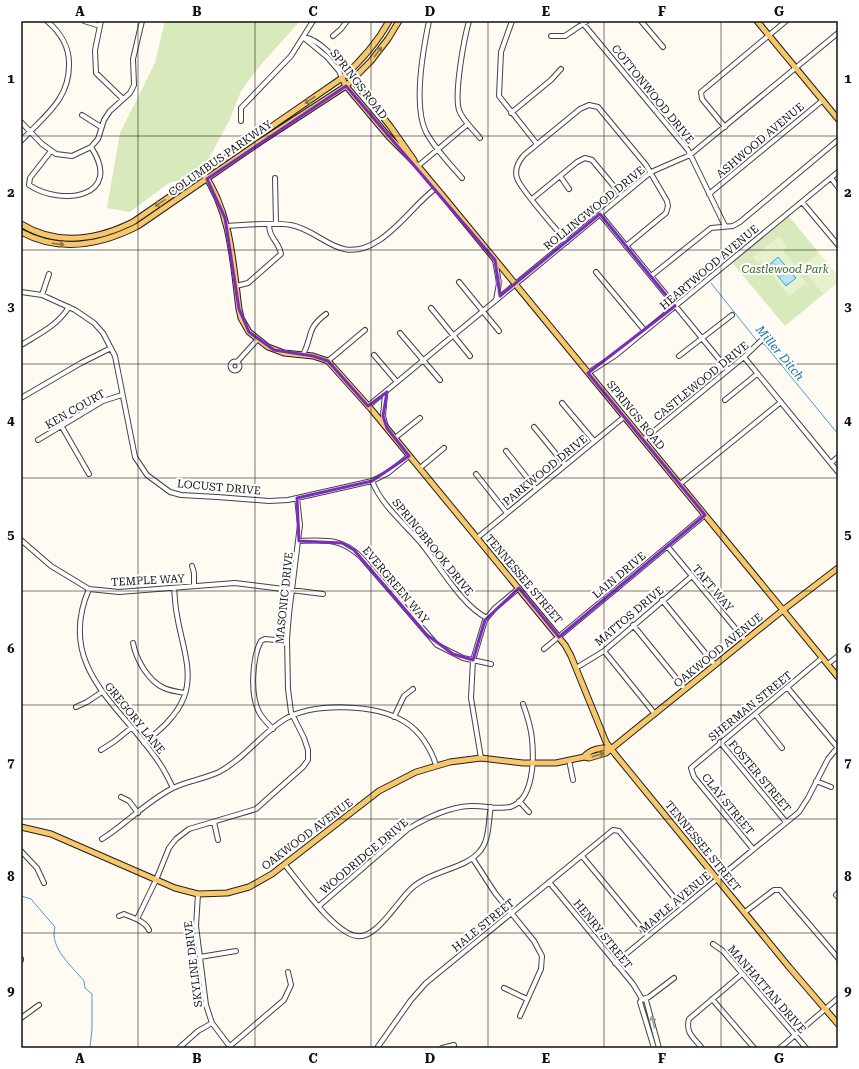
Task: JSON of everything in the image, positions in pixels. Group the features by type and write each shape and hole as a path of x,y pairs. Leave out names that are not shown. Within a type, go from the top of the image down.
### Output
{"main road":[{"name":"COLUMBUS PARKWAY","path":"21,224 42,234 56,238 77,239 105,234 133,222 342,78 380,37 389,21"},
{"name":"COLUMBUS PARKWAY","path":"21,232 35,239 68,245 91,244 110,239 138,226 346,86 371,61 388,39 398,21"},
{"path":"757,21 838,119"},
{"name":"SPRINGS ROAD","path":"347,73 395,132 418,166 838,677"},
{"name":"SPRINGS ROAD","path":"342,78 346,86 389,137 418,166"},
{"path":"204,174 220,203 227,226 238,286 241,318 249,332 257,340 274,350 284,353 313,356 328,361"},
{"name":"TENNESSEE STREET","path":"328,361 387,428 559,637 571,656 606,742 610,748 838,1024"},
{"name":"OAKWOOD AVENUE","path":"21,828 51,834 175,888 198,894 212,895 238,891 262,880 285,865 379,791 397,781 436,765 481,758 532,763 556,763 584,757 589,758 606,752 745,640 838,568"}],"street":[{"path":"21,141 60,100 68,82 69,59 66,48 60,36 47,21"},
{"path":"84,21 101,23 94,58 96,73 123,99"},
{"path":"21,122 50,151 62,155 72,156 91,147 98,139 101,127 110,111 123,99 134,85 133,59 142,21"},
{"path":"241,121 241,108 280,69 304,37 313,21"},
{"path":"333,36 341,29 346,21"},
{"path":"430,21 423,57 419,108 423,126 438,149 462,178"},
{"path":"469,21 462,54 458,100 460,112 480,138"},
{"path":"512,21 501,52 498,89 500,99 537,144"},
{"path":"641,21 663,47"},
{"path":"725,127 702,99 701,92 786,21"},
{"path":"551,36 565,36 584,22"},
{"name":"COTTONWOOD DRIVE","path":"584,22 688,150 725,226"},
{"name":"ROLLINGWOOD DRIVE","path":"368,406 385,394 453,335 652,172 690,155 838,33"},
{"name":"SPRINGS ROAD","path":"304,37 309,38 328,52 347,73"},
{"name":"SPRINGS ROAD","path":"304,37 307,42 327,57 339,71 342,78"},
{"path":"511,113 551,80 561,69"},
{"name":"ASHWOOD AVENUE","path":"709,194 823,100"},
{"path":"567,242 518,182 516,170 518,163 537,144 580,109 589,105 598,107 652,172 667,201 667,210 626,246"},
{"path":"82,115 101,127"},
{"path":"418,166 468,124"},
{"path":"651,276 706,231 717,226 733,226 740,222 838,140"},
{"path":"50,151 30,178 29,185 45,194 68,196 90,191 100,179 102,173 91,147"},
{"path":"532,199 577,162 582,159 589,158 622,196"},
{"name":"HEARTWOOD AVENUE","path":"588,373 616,355 838,172"},
{"path":"560,176 569,189"},
{"path":"276,178 276,224"},
{"path":"831,178 838,187"},
{"path":"227,226 276,224 299,228 338,248 364,248 385,236 436,188"},
{"path":"802,202 838,245"},
{"path":"600,214 728,370"},
{"path":"238,286 248,283 281,254 280,248 269,233 269,224"},
{"path":"495,260 499,283 496,300"},
{"path":"596,272 645,331"},
{"path":"42,295 49,274"},
{"path":"459,282 499,332"},
{"name":"LOCUST DRIVE","path":"21,292 42,295 68,307 94,324 111,348 114,356 135,457 147,476 161,487 182,495 269,501 297,498 372,481 388,473 409,456"},
{"path":"21,345 53,326 61,319 68,307"},
{"path":"431,308 470,356"},
{"path":"303,355 313,325 326,314"},
{"path":"680,356 732,315"},
{"path":"328,361 365,330"},
{"path":"400,333 440,380"},
{"name":"CASTLEWOOD DRIVE","path":"643,440 744,357 768,334"},
{"path":"237,362 257,340"},
{"path":"21,398 85,360 111,348"},
{"path":"374,355 397,382"},
{"path":"744,357 838,472"},
{"path":"725,400 757,374"},
{"path":"385,394 383,416 387,428"},
{"name":"KEN COURT","path":"38,440 62,427 103,401 122,395"},
{"path":"680,484 781,402"},
{"path":"562,403 594,441"},
{"name":"PARKWOOD DRIVE","path":"477,538 624,417"},
{"path":"395,438 420,418"},
{"path":"62,427 89,474"},
{"path":"534,427 566,465"},
{"path":"420,468 444,448"},
{"path":"506,451 536,489"},
{"path":"831,463 838,458"},
{"path":"476,474 507,513"},
{"name":"SPRINGBROOK DRIVE","path":"372,481 390,509 420,542 466,602 479,614 487,618"},
{"name":"MASONIC DRIVE","path":"138,919 169,848 176,839 189,829 256,809 303,767 308,760 308,750 293,715 288,689 287,641 300,526 297,498"},
{"name":"LAIN DRIVE","path":"544,650 705,515"},
{"name":"TEMPLE WAY","path":"21,540 51,566 90,589 119,592 235,583 323,594"},
{"name":"EVERGREEN WAY","path":"299,541 316,540 348,545 362,558 437,645 453,654 491,664"},
{"name":"TAFT WAY","path":"668,547 745,640"},
{"path":"192,566 194,573 194,586"},
{"name":"MATTOS DRIVE","path":"576,668 604,651 692,576"},
{"path":"144,743 171,717 181,705 185,693 187,664 176,615 174,588"},
{"path":"481,758 470,698 473,660 481,630 487,618 495,608 519,588"},
{"name":"GREGORY LANE","path":"90,589 81,612 80,640 82,652 90,674 102,692 164,769 172,788"},
{"path":"662,600 715,665"},
{"path":"633,626 685,689"},
{"path":"273,730 260,714 257,707 253,663 261,640 287,641"},
{"path":"133,643 139,661 153,681 164,688 185,693"},
{"path":"604,651 655,714"},
{"path":"828,664 838,656"},
{"name":"SHERMAN STREET","path":"691,770 694,764 822,658"},
{"path":"787,687 838,748"},
{"path":"394,717 404,696 413,689"},
{"path":"76,707 102,692"},
{"path":"523,704 532,739 532,763 528,790 520,801 529,812"},
{"path":"102,839 172,788 218,772 236,760 293,715 305,710 330,708 379,712 394,717 405,722 422,737 433,756 436,765"},
{"path":"755,714 782,748"},
{"path":"101,750 131,728"},
{"name":"FOSTER STREET","path":"720,742 786,822"},
{"name":"MAPLE AVENUE","path":"615,963 804,807 828,759 838,748"},
{"path":"569,760 573,780"},
{"name":"CLAY STREET","path":"691,770 694,777 753,849"},
{"path":"816,781 831,787"},
{"path":"121,797 129,801 138,813"},
{"name":"WOODRIDGE DRIVE","path":"319,906 408,829 456,808 471,806 508,807 520,801"},
{"path":"285,865 319,906 343,931 350,935 364,936 376,929 409,890 421,880 473,858 484,846 491,807"},
{"path":"214,822 218,840"},
{"name":"HALE STREET","path":"378,1048 416,992 613,830 619,831 682,907"},
{"path":"21,851 37,868 44,883"},
{"path":"582,856 648,936"},
{"path":"473,858 495,893 534,941 542,956 541,969 520,1016"},
{"name":"HENRY STREET","path":"549,882 615,963 642,999 646,1000 659,1048"},
{"path":"745,912 774,890 780,890 838,958"},
{"name":"SKYLINE DRIVE","path":"198,894 196,926 206,1005 212,1023 230,1047"},
{"path":"119,916 124,914 138,919 147,925 150,930"},
{"name":"MANHATTAN DRIVE","path":"713,944 723,951 806,1048"},
{"path":"200,958 236,951"},
{"path":"230,1047 284,1000 290,991 291,985 288,972"},
{"path":"702,1048 688,1033 687,1026 689,1020 742,974"},
{"path":"642,999 649,997 674,978"},
{"path":"504,988 527,999"},
{"path":"780,1048 838,998"},
{"name":"HENRY STREET","path":"642,999 640,1002 654,1048"},
{"path":"712,999 754,1048"},
{"path":"21,1018 39,1005"},
{"path":"179,1048 198,1031 212,1023"},
{"path":"442,1048 454,1045"}],"highlighted area":[{"path":"346,86 495,260 500,296 600,214 675,306 588,373 705,515 559,637 519,588 485,620 473,660 453,654 427,635 354,550 342,543 299,541 297,498 372,481 409,456 387,428 383,416 387,392 368,406 328,361 313,356 274,350 249,332 239,309 225,218 207,179"}],"green space":[{"path":"165,21 300,21 258,68 241,91 230,119 200,175 169,183 130,212 107,208 120,133 155,63"},
{"name":"Castlewood Park","path":"787,214 838,276 838,282 785,326 730,260"},
{"path":"779,236 787,247 784,252 802,273 800,275 806,283 789,296 761,261 758,263 753,257"},
{"path":"819,253 838,276 838,282 823,294 801,267"}],"water":[{"path":"778,257 796,278 786,286 769,265"}],"waterway":[{"name":"Miller Ditch","path":"711,283 758,342"},
{"name":"Miller Ditch","path":"761,343 765,345 838,434"},
{"path":"21,896 31,899 55,927 54,935 58,949 84,981 85,988 92,994 92,1029 90,1048"}]}
